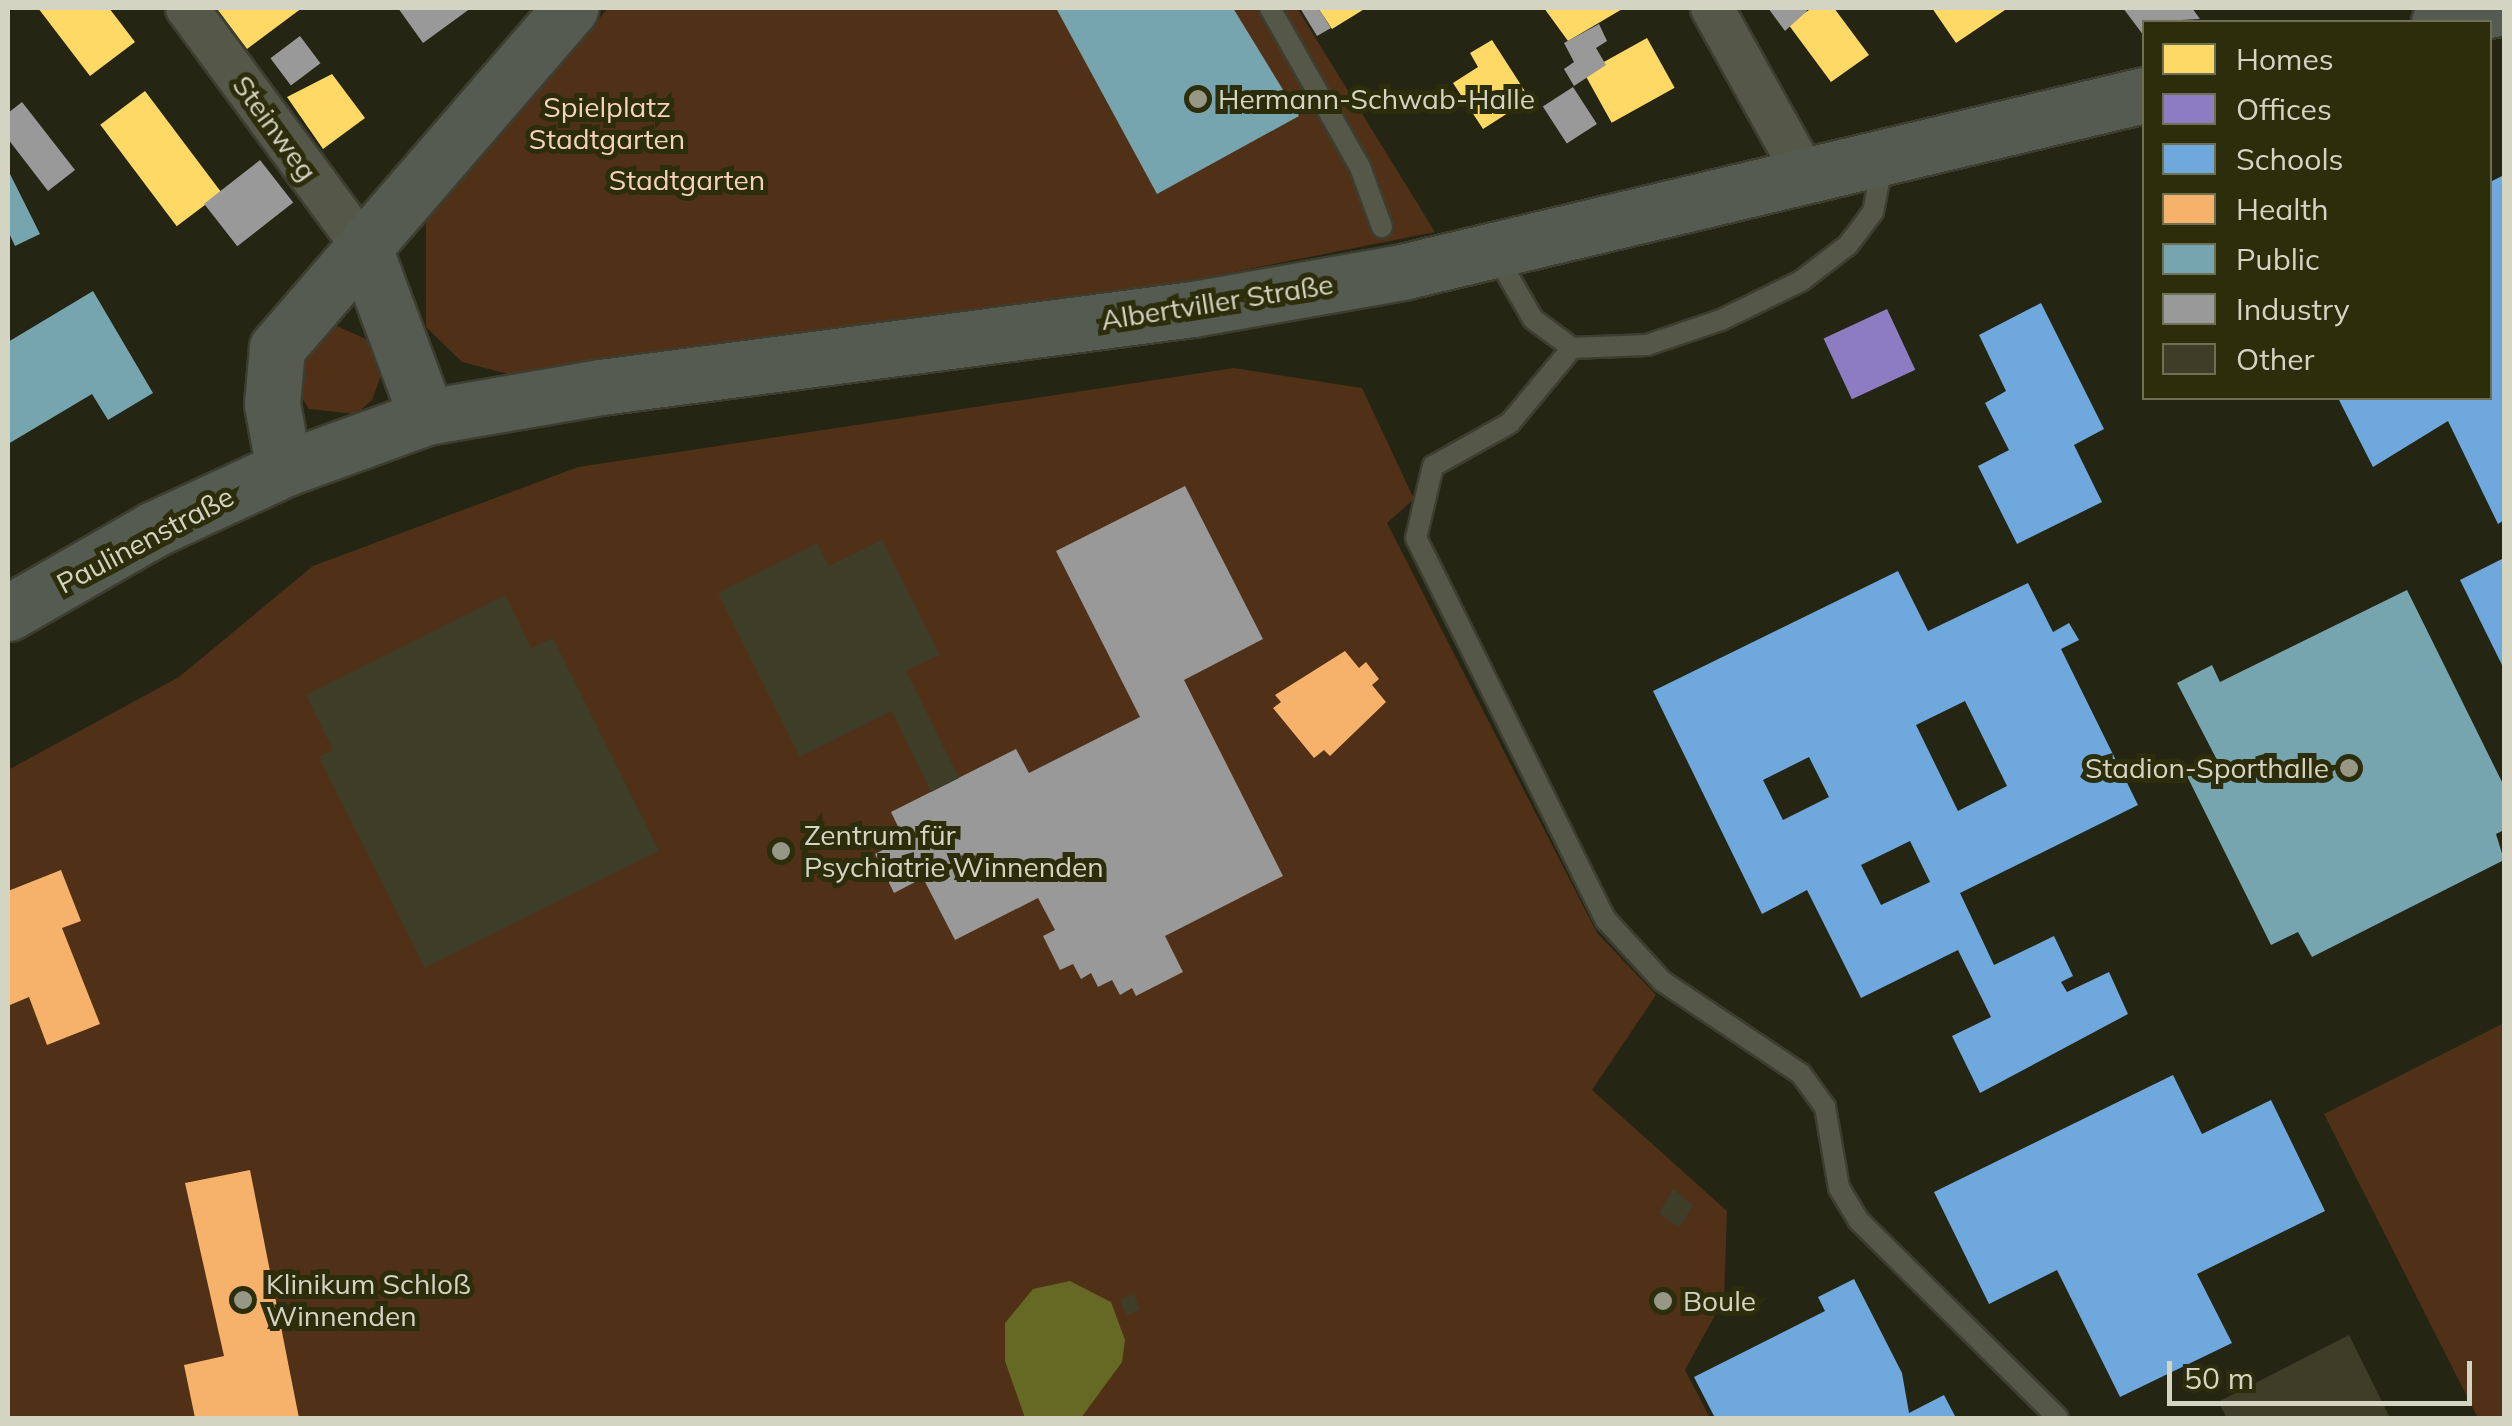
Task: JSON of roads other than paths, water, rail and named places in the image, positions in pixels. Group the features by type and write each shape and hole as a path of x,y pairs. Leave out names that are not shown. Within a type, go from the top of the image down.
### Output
{"street":[{"name":"Steinweg","path":"186,8 364,248"},
{"path":"284,469 272,404 277,348 570,8"},
{"path":"1712,8 1807,179"},
{"name":"Albertviller Straße","path":"284,469 427,418 601,386 1231,303 1494,251 1807,179 2142,95"},
{"path":"364,248 427,418"},
{"name":"Paulinenstraße","path":"8,614 154,530 284,469"}],"lane":[{"path":"1270,8 1360,167 1382,227"},
{"path":"1494,251 1533,319 1572,348 1647,346 1721,320 1801,280 1867,222 1883,160"},
{"path":"1572,348 1510,423 1433,466 1416,538 1606,920 1662,982 1801,1074 1825,1107 1839,1188 1858,1220 2058,1418"}],"place":[{"name":"Hermann-Schwab-Halle","path":"1198,99"},
{"name":"Stadion-Sporthalle","path":"2349,768"},
{"name":"Zentrum für Psychiatrie Winnenden","path":"781,851"},
{"name":"Klinikum Schloß Winnenden","path":"243,1300"},
{"name":"Boule","path":"1663,1301"}],"park label":[{"name":"Spielplatz Stadtgarten","path":"607,123"},
{"name":"Stadtgarten","path":"687,180"}]}
